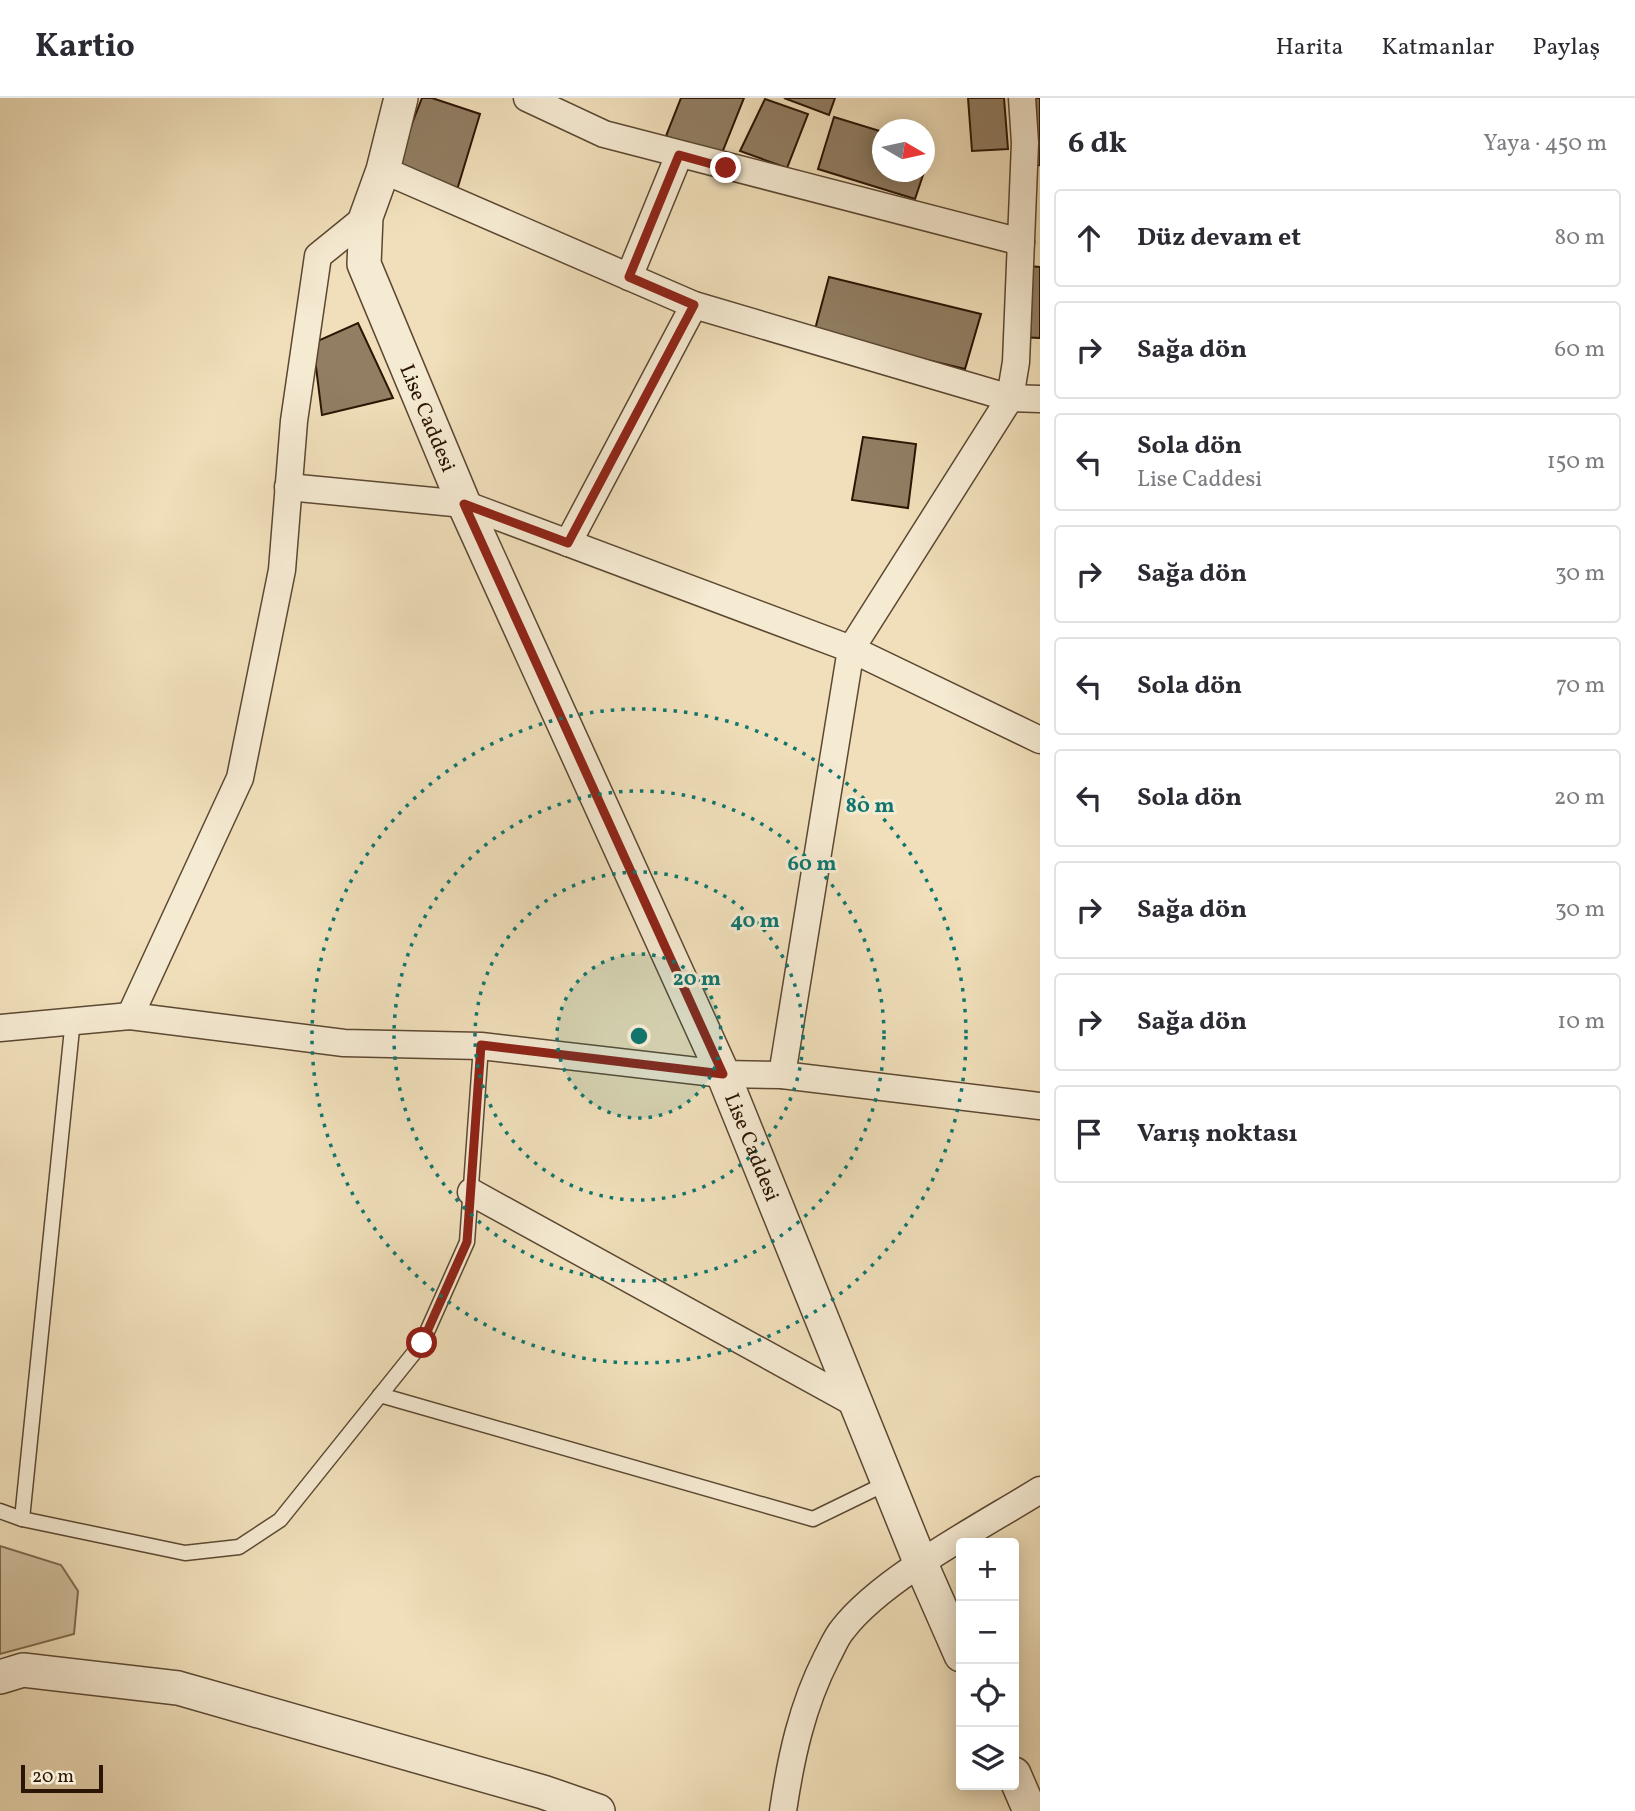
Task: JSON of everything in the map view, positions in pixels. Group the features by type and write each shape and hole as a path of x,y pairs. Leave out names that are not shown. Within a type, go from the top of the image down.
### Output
{"street":[{"name":"Lise Caddesi","path":"401,98 383,170 366,217 364,264 464,504 723,1074 921,1564 956,1643"},
{"path":"527,98 604,134 1021,242"},
{"path":"782,1075 851,649 1010,398 1016,362 1025,143 1022,98"},
{"path":"629,277 679,155"},
{"path":"383,170 694,305 1010,398 1040,399"},
{"path":"130,1016 240,778 282,570 294,421 318,256 366,217"},
{"path":"568,543 694,305"},
{"path":"288,487 464,504 851,649 1040,740"},
{"path":"0,1028 73,1019 130,1016 344,1043 481,1045 723,1074 782,1075 1040,1106"},
{"path":"471,1192 858,1405"},
{"path":"783,1811 791,1754 810,1690 842,1629 877,1597 921,1564 1040,1490"},
{"path":"0,1677 23,1670 178,1688 543,1792 598,1811"},
{"path":"1019,1786 1030,1811"}],"lane":[{"path":"22,1519 73,1019"},
{"path":"0,1511 22,1519 185,1553 239,1547 280,1520 422,1343 462,1255 467,1242 481,1045"},
{"path":"380,1395 813,1518 889,1482"}],"shaded area":[{"path":"0,1546 61,1565 78,1591 74,1634 0,1654"}],"building":[{"path":"422,98 432,98 480,114 457,190 395,167"},
{"path":"681,98 744,98 720,158 666,136"},
{"path":"784,98 835,98 829,115"},
{"path":"968,98 1004,98 1008,149 972,151"},
{"path":"1029,98 1040,98 1040,165 1035,166"},
{"path":"765,99 808,114 787,168 740,151"},
{"path":"834,117 872,129 872,182 921,182 915,199 818,169"},
{"path":"1029,266 1040,267 1040,338 1018,337"},
{"path":"829,277 981,314 965,369 814,333"},
{"path":"358,323 393,398 322,415 313,343"},
{"path":"863,437 916,444 908,508 852,500"}],"route":[{"path":"422,1343 467,1242 481,1045 723,1074 464,504 568,543 694,305 629,277 679,155 726,168"}]}
